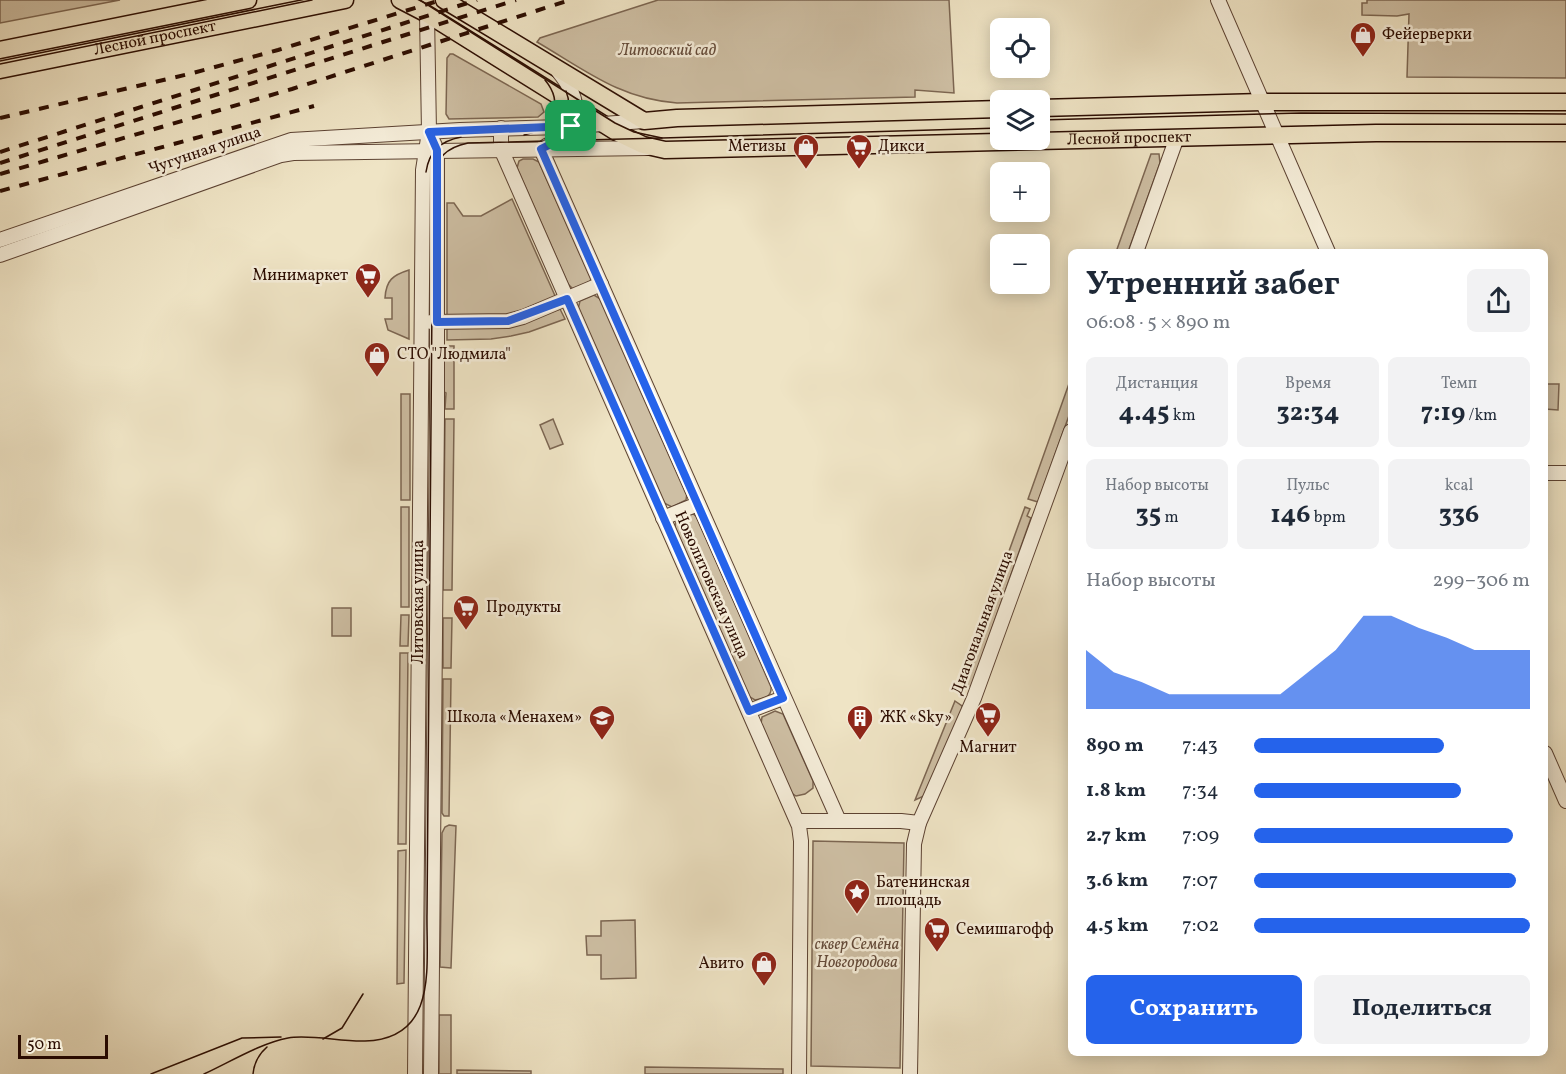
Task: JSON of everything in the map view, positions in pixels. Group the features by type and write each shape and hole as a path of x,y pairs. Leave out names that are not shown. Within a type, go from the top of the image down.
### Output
{"main road":[{"name":"Лесной проспект","path":"0,50 248,0"},
{"name":"Лесной проспект","path":"0,70 345,0"},
{"name":"Лесной проспект","path":"400,0 427,14 602,124 628,139 656,148 677,150 1278,135 1566,133"},
{"path":"444,0 644,121 677,118 990,109"},
{"path":"41,42 45,61"},
{"name":"Лесной проспект","path":"1050,108 1262,102 1566,102"}],"street":[{"path":"1218,0 1327,249"},
{"name":"Литовская улица","path":"427,14 429,132 437,322 431,1074"},
{"path":"541,149 557,141 575,121 577,108 569,86 556,69"},
{"path":"429,132 644,121"},
{"name":"Новолитовская улица","path":"501,128 501,149 798,821 801,841 799,1074"},
{"name":"Чугунная улица","path":"0,240 284,141 299,138 429,132"},
{"path":"1137,249 1177,137"},
{"name":"Лесной проспект","path":"431,150 656,148"},
{"name":"Новолитовская улица","path":"541,149 839,821"},
{"name":"Литовская улица","path":"415,1074 423,170 431,150"},
{"name":"Чугунная улица","path":"0,255 281,155 301,152 431,150"},
{"path":"423,323 508,321 601,284"},
{"name":"Диагональная улица","path":"910,1074 914,844 919,824 974,698 1068,439"},
{"path":"1548,473 1566,473"},
{"path":"663,518 698,504"},
{"path":"749,711 783,698"},
{"path":"1548,760 1566,801"},
{"path":"798,821 901,821 919,824"}],"green space":[{"path":"0,0 120,0 0,23"},
{"name":"Литовский сад","path":"658,0 949,0 954,93 915,90 915,97 677,103 638,96 620,89 587,73 537,42 540,38"},
{"path":"1367,0 1566,0 1566,78 1407,77 1409,14 1362,15 1362,3 1367,3"},
{"path":"450,54 541,104 544,112 538,117 449,119 446,114 447,58"},
{"path":"1151,154 1159,154 1160,163 1129,249 1117,249"},
{"path":"533,159 539,162 591,278 590,283 573,289 568,284 517,168 519,161"},
{"path":"512,199 556,298 512,316 447,316 447,203 454,203 463,216 481,216"},
{"path":"409,270 409,339 388,330 385,319 392,319 392,298 385,298 391,279"},
{"path":"594,295 602,300 687,493 686,500 672,507 664,503 578,309 580,301"},
{"path":"560,309 565,319 529,332 491,339 447,340 447,328 510,326"},
{"path":"442,346 454,346 454,409 445,409 446,393 442,391"},
{"path":"1548,384 1559,384 1558,410 1548,409"},
{"path":"1068,386 1068,418 1038,502 1028,499"},
{"path":"401,394 410,394 410,500 401,500"},
{"path":"445,419 454,419 452,590 443,590"},
{"path":"553,419 563,444 550,449 540,425"},
{"path":"401,507 409,507 409,607 401,607"},
{"path":"1025,507 1030,509 1027,516 1031,518 972,685 967,689 959,689"},
{"path":"692,513 697,517 771,687 769,695 764,698 755,700 748,696 675,527 676,519"},
{"path":"332,608 351,608 351,636 332,636"},
{"path":"401,615 409,615 408,646 400,646"},
{"path":"443,618 452,618 451,668 443,668"},
{"path":"400,653 408,653 406,844 398,844"},
{"path":"443,679 451,679 449,816 444,816 442,813"},
{"path":"955,701 962,706 962,711 924,796 915,800"},
{"path":"775,711 783,714 813,781 813,788 805,794 796,796 790,792 761,724 762,717"},
{"path":"449,825 456,826 451,968 440,967 442,833"},
{"name":"сквер Семёна Новгородова","path":"813,841 904,843 900,1068 811,1066"},
{"path":"406,850 404,983 397,984 398,851"},
{"path":"635,920 636,978 601,979 601,955 587,955 586,936 601,936 601,921"},
{"path":"439,1015 451,1015 451,1074 439,1074"},
{"path":"645,1067 783,1069 783,1074 645,1074"},
{"path":"457,1070 531,1071 531,1074 457,1074"}],"tram line":[{"path":"0,64 312,0"},
{"path":"420,0 615,123 634,132 662,138 990,128"},
{"path":"524,135 542,127 552,114 555,106 554,98 545,80"},
{"path":"545,140 558,131 566,120 569,106 566,91"},
{"path":"1050,120 1301,113 1566,114"},
{"path":"426,172 430,158 437,148 461,137"},
{"path":"204,1074 256,1048 278,1040 306,1037 365,1041 389,1037 406,1027 417,1013 423,996 427,955 433,178 436,165 454,147 468,143 662,138"},
{"path":"323,1039 342,1028 363,994"},
{"path":"151,1074 242,1038 281,1037"},
{"path":"253,1074 257,1059 267,1047"}],"railway":[{"path":"0,118 189,74 278,50 441,0"},
{"path":"0,152 477,0"},
{"path":"0,163 516,0"},
{"path":"0,174 292,89 570,0"},
{"path":"0,191 314,106"}],"place":[{"name":"Фейерверки","path":"1363,58"},
{"name":"Метизы","path":"806,170"},
{"name":"Дикси","path":"859,170"},
{"name":"Минимаркет","path":"368,299"},
{"name":"СТО \"Людмила\"","path":"377,378"},
{"name":"Продукты","path":"466,631"},
{"name":"Магнит","path":"988,738"},
{"name":"Школа «Менахем»","path":"602,741"},
{"name":"ЖК «Sky»","path":"860,741"},
{"name":"Батенинская площадь","path":"857,915"},
{"name":"Семишагофф","path":"937,953"},
{"name":"Авито","path":"764,987"}],"route":[{"path":"571,126 566,134 557,141 541,149 783,698 749,711 567,299 508,321 437,322 437,150 429,132 571,126"}]}
